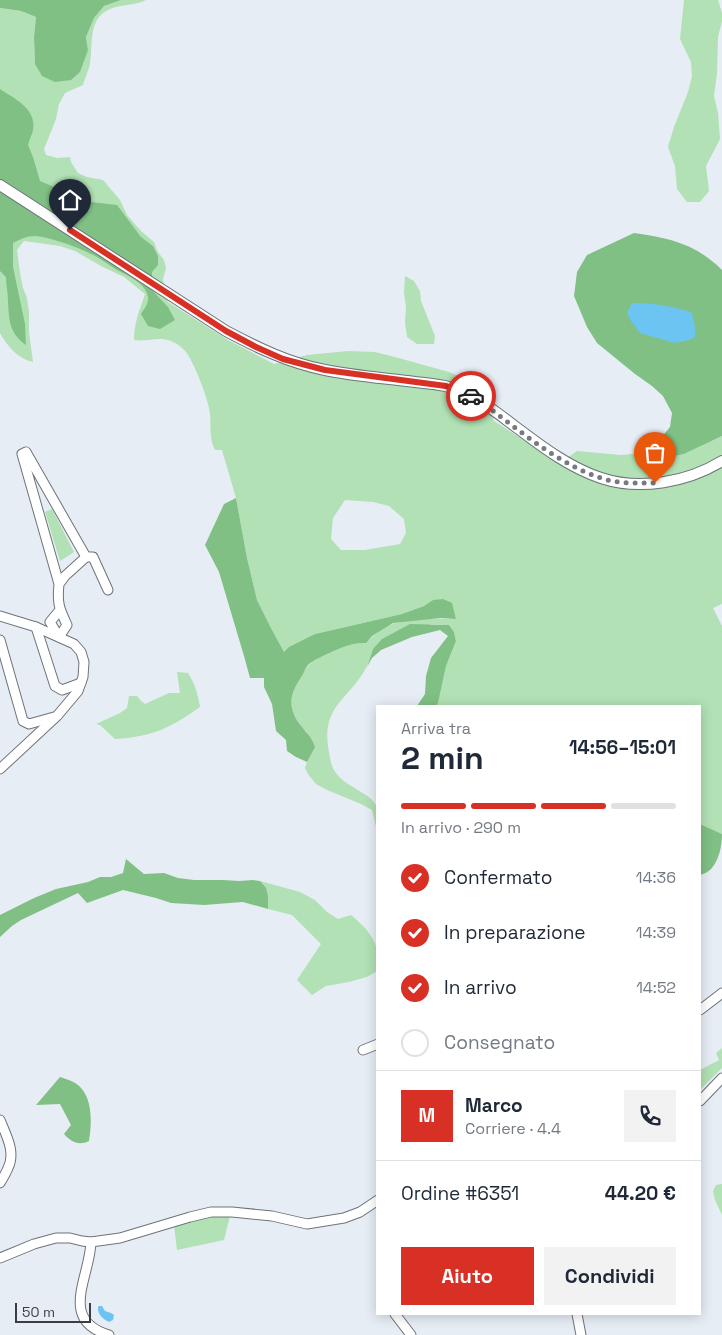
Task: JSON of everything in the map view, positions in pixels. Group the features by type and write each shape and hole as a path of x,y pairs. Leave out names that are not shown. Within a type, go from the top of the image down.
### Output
{"street":[{"path":"0,185 226,331 283,359 325,370 446,386 477,399 545,449 573,465 602,478 630,483 655,483 683,479 709,469 722,461"},
{"path":"59,637 67,625 60,610 58,584 22,454 26,452 86,557"},
{"path":"58,584 86,557 93,557 108,590"},
{"path":"59,637 50,622 60,610"},
{"path":"0,616 36,627 74,644 81,652 84,662 83,677 78,691 57,716 0,769"},
{"path":"36,627 55,686 62,690 80,683"},
{"path":"0,640 22,721 29,724 57,716"},
{"path":"701,1009 722,993"},
{"path":"363,1050 376,1045"},
{"path":"701,1100 722,1078"},
{"path":"0,1120 9,1140 11,1154 9,1167 0,1182"},
{"path":"0,1258 34,1244 56,1238 70,1238 91,1242 120,1238 211,1212 272,1216 307,1224 344,1218 360,1212 376,1201"},
{"path":"91,1242 91,1251 80,1296 80,1308 84,1320 94,1329 109,1335"},
{"path":"396,1315 411,1335"},
{"path":"576,1315 581,1335"}],"green space":[{"path":"0,0 121,0 104,6 94,18 86,37 88,50 80,72 71,80 55,82 42,76 35,64 34,37 36,17 21,11 0,8"},
{"path":"121,0 146,0 108,10 97,20 94,26 89,66 83,85 65,93 59,104 56,119 44,149 46,155 57,158 70,157 78,173 103,180 120,200 127,215 154,242 164,260 166,268 163,279 168,302 228,340 274,364 307,355 348,351 375,352 449,372 463,378 487,397 494,421 561,462 577,451 621,455 642,453 661,459 684,454 722,436 722,604 713,608 722,626 722,834 701,824 701,705 436,705 446,666 456,641 454,632 449,625 431,624 373,649 366,668 337,705 328,724 327,737 332,766 341,779 370,798 376,806 376,827 372,810 316,784 308,774 305,768 308,759 307,732 300,726 293,713 291,700 296,686 308,666 318,658 337,649 365,643 395,623 426,619 456,619 452,604 433,600 424,606 402,614 315,634 284,652 257,600 236,498 222,450 215,450 213,446 209,407 190,357 185,350 171,341 162,339 134,340 136,322 145,294 124,277 75,251 60,246 24,241 17,250 29,312 29,332 33,362 22,358 6,343 0,333 0,8 21,11 36,17 34,37 35,64 88,50 86,37 94,18 104,6","holes":["345,500 373,502 389,506 404,519 406,533 400,544 365,550 341,550 331,539 333,518"]},
{"path":"684,0 718,0 722,13 718,37 714,96 718,113 720,139 706,166 709,191 700,202 687,202 677,189 675,166 668,147 692,76 691,62 680,39"},
{"path":"0,89 24,105 32,116 33,130 28,145 40,181 76,194 91,202 117,205 141,237 153,246 158,256 158,265 152,272 152,290 168,307 175,320 160,329 148,326 141,314 147,304 148,297 147,292 140,284 84,250 42,237 32,236 13,243 13,267 25,324 26,345 16,336 11,326 6,277 0,271"},
{"path":"634,233 671,240 692,248 722,270 722,436 684,454 661,459 642,453 655,445 670,427 672,413 663,396 597,343 587,327 574,296 577,272 587,255"},
{"path":"405,276 414,281 420,291 421,301 435,336 434,344 417,344 407,337 404,293"},
{"path":"236,498 257,600 284,652 289,647 315,634 402,614 424,606 433,600 443,599 452,603 456,619 441,618 393,623 372,636 366,643 344,647 308,665 295,689 291,702 295,717 315,747 307,762 287,751 286,740 276,731 272,704 264,687 264,678 250,678 219,572 205,545 224,504"},
{"path":"52,509 74,552 60,561 45,512"},
{"path":"410,624 449,625 454,632 456,641 446,666 437,705 418,705 425,694 426,676 431,658 448,636 440,630 412,637 381,650 372,658 367,667 373,649 382,639"},
{"path":"177,672 188,673 193,681 200,707 170,726 150,734 128,738 115,739 100,725 96,724 127,708 129,696 137,696 145,704 169,693 180,693"},
{"path":"701,824 722,834 718,857 714,865 706,873 701,875"},
{"path":"126,859 144,874 164,873 178,878 194,880 260,881 266,888 268,909 243,902 204,905 171,903 123,890 87,903 78,893 21,920 0,937 0,915 56,889 123,873"},
{"path":"260,881 300,892 315,900 327,912 338,919 351,915 373,939 376,946 376,972 367,977 326,986 312,995 297,980 321,944 292,915 268,909 268,896"},
{"path":"722,1048 722,1068 701,1089 701,1069 719,1060 716,1053"},
{"path":"60,1077 78,1085 86,1096 91,1119 89,1141 75,1142 64,1134 71,1125 60,1104 36,1105"},
{"path":"722,1184 722,1215 713,1191 716,1185"},
{"path":"212,1216 230,1216 224,1240 177,1250 174,1225"}],"water":[{"path":"632,303 662,305 691,312 695,337 675,343 640,333 627,313"},
{"path":"99,1306 102,1306 105,1311 114,1315 113,1320 109,1322 99,1314"}],"way so far":[{"path":"471,396 545,449 573,465 602,478 630,483 655,483"}],"route":[{"path":"70,230 226,331 283,359 325,370 446,386 471,396"}]}
